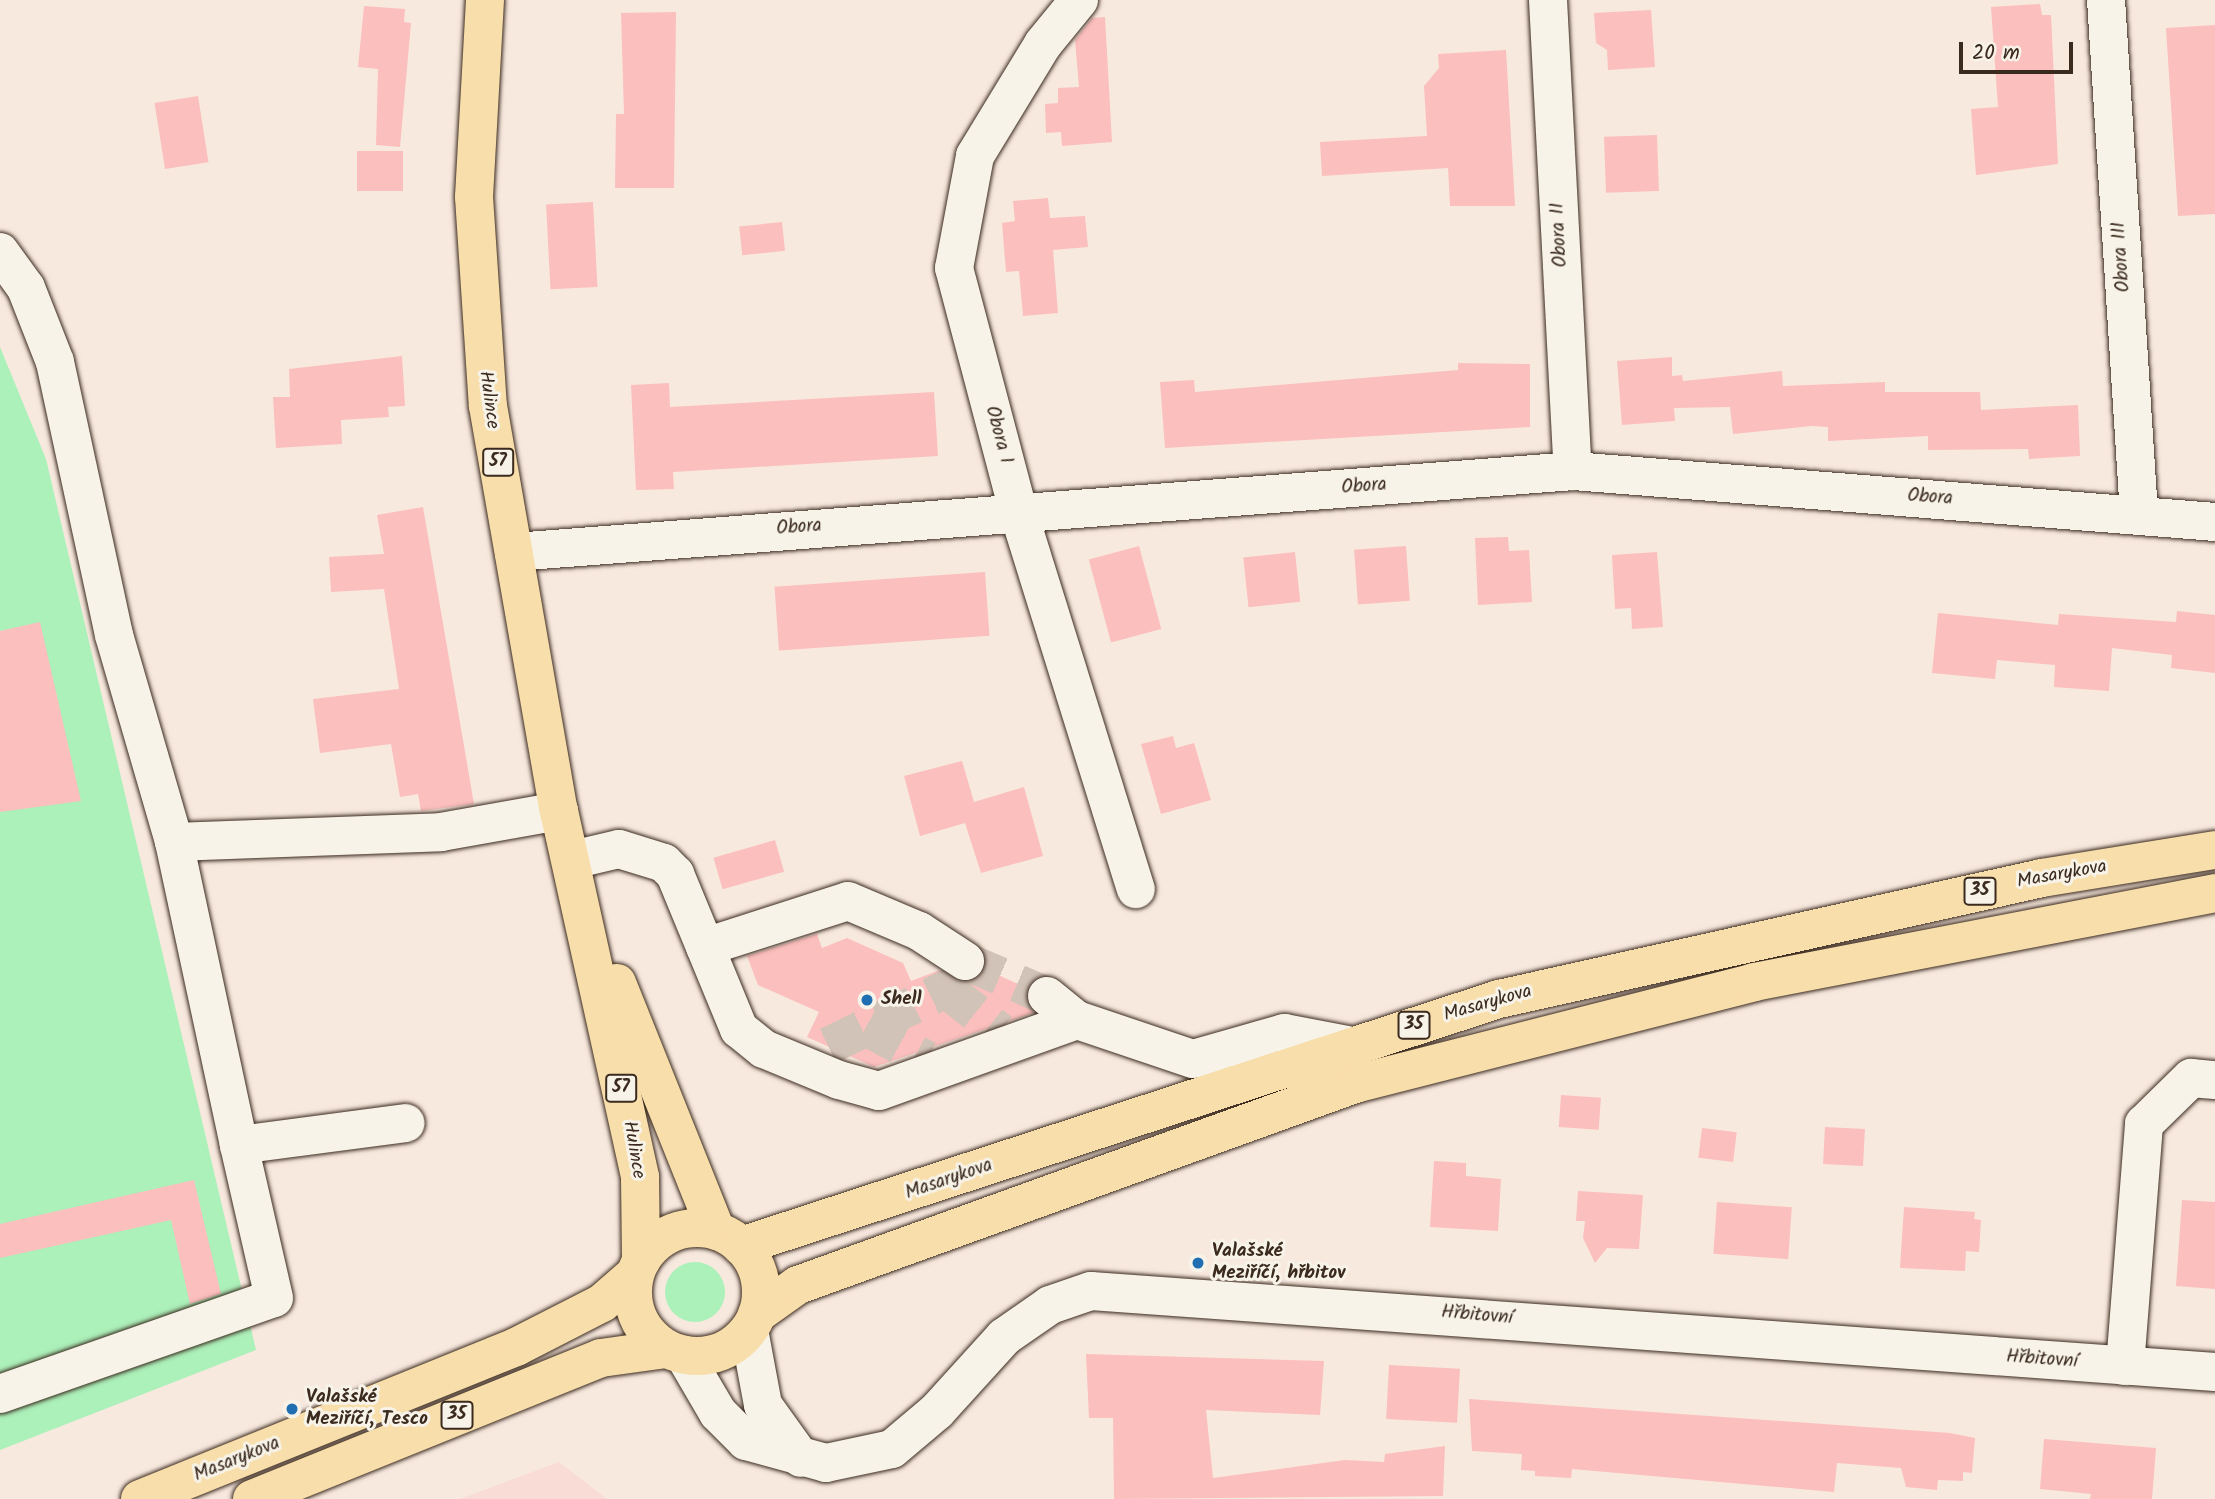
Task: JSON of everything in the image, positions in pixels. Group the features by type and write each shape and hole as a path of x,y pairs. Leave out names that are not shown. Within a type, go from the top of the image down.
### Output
{"main road":[{"name":"Hulince","path":"485,0 476,132 477,284 488,406 559,811 587,916 640,1177 637,1268"},
{"name":"Masarykova","path":"729,1238 1499,999 1746,940 2042,878 2215,850"},
{"name":"35","path":"252,1499 601,1358 675,1352 720,1352 798,1285 1355,1084 1754,982 2215,893"},
{"name":"Hulince","path":"587,916 729,1238"},
{"name":"35","path":"637,1268 673,1232 729,1238"},
{"path":"729,1238 759,1278 753,1322"},
{"name":"Masarykova","path":"140,1499 516,1347 593,1309 637,1268"},
{"path":"637,1268 634,1309 675,1352"}],"street":[{"name":"Obora I","path":"1079,0 1042,44 975,156 954,268 1019,514 1136,889"},
{"name":"Obora II","path":"1548,0 1573,471"},
{"name":"Obora III","path":"2106,0 2139,514"},
{"path":"0,252 26,288 55,362 114,635 174,842 274,1298 0,1394"},
{"name":"Obora","path":"514,552 1573,471 2215,522"},
{"path":"174,842 441,832 559,811"},
{"path":"572,860 619,849 664,863 705,947 739,1029 812,1054 879,1091 929,1066 1003,1039 1077,1020"},
{"path":"705,947 848,901 919,931 965,961"},
{"path":"1047,996 1077,1020 1193,1059 1284,1032 1347,1045"},
{"path":"2125,1366 2144,1124 2191,1078 2215,1080"},
{"path":"239,1145 406,1123"},
{"name":"Hřbitovní","path":"675,1352 731,1429 761,1448 801,1458 849,1463 892,1449 937,1411 1004,1337 1050,1305 1090,1291 2215,1372"},
{"path":"753,1322 763,1405 801,1458"}],"shaded area":[{"path":"559,1462 607,1499 460,1499"}],"green space":[{"path":"0,347 46,459 256,1350 0,1450"},
{"path":"689,1262 701,1262 720,1275 725,1292 723,1304 712,1317 701,1322 689,1322 670,1309 665,1298 665,1286 678,1267"}],"building":[{"path":"2040,4 2042,15 2051,15 2058,164 1976,175 1971,109 1998,107 1991,7"},
{"path":"364,6 405,9 404,22 411,23 400,147 376,145 378,69 358,67"},
{"path":"1651,10 1655,67 1608,70 1607,50 1596,43 1594,13"},
{"path":"676,12 674,188 615,188 616,114 624,114 621,13"},
{"path":"1105,17 1112,142 1062,146 1061,132 1046,133 1045,104 1058,103 1058,88 1079,87 1075,40 1092,18"},
{"path":"2215,25 2215,214 2178,216 2166,28"},
{"path":"1506,50 1515,206 1450,206 1448,168 1322,176 1320,142 1427,136 1424,86 1439,68 1438,54"},
{"path":"198,96 208,162 165,169 155,103"},
{"path":"1657,135 1659,191 1606,193 1604,137"},
{"path":"357,151 403,151 403,191 357,191"},
{"path":"1048,198 1050,218 1085,216 1088,247 1053,250 1058,313 1023,316 1019,271 1006,272 1002,223 1015,221 1013,201"},
{"path":"593,202 597,287 551,289 546,204"},
{"path":"782,222 785,251 742,255 739,226"},
{"path":"402,356 405,406 388,407 389,417 341,420 342,444 276,448 273,397 290,397 289,369"},
{"path":"1672,357 1672,376 1682,375 1683,381 1782,371 1783,386 1885,382 1885,392 1980,392 1981,410 2078,405 2080,456 2029,459 2028,449 1928,450 1928,436 1828,441 1828,427 1811,426 1733,434 1730,407 1674,408 1675,421 1622,425 1617,361"},
{"path":"1458,363 1530,364 1530,427 1165,448 1160,382 1194,380 1195,392 1458,370"},
{"path":"669,383 670,407 934,392 938,456 673,472 674,489 636,490 631,385"},
{"path":"423,507 474,804 421,811 418,794 400,797 391,744 320,753 313,699 399,689 384,589 331,592 329,557 384,554 377,515"},
{"path":"1508,537 1509,551 1529,550 1532,602 1478,605 1475,538"},
{"path":"1139,546 1161,629 1111,643 1089,559"},
{"path":"1406,546 1410,601 1358,604 1354,550"},
{"path":"1295,552 1300,602 1249,607 1243,557"},
{"path":"1657,552 1663,627 1632,629 1631,608 1615,609 1612,555"},
{"path":"985,572 989,636 779,651 775,587"},
{"path":"2177,611 2215,615 2215,673 2171,668 2172,655 2112,648 2109,691 2054,687 2055,665 1997,660 1995,679 1932,673 1938,613 2058,625 2059,614 2176,622"},
{"path":"40,622 81,801 0,812 0,631"},
{"path":"1173,736 1176,748 1194,743 1211,800 1161,814 1141,744"},
{"path":"962,761 974,802 1024,787 1043,856 981,873 965,823 920,836 904,776"},
{"path":"775,840 784,872 723,889 713,858"},
{"path":"817,934 822,948 847,938 903,963 911,981 940,970 964,983 985,969 1027,988 1033,1013 874,1067 807,1037 819,1012 758,985 747,956"},
{"path":"1561,1095 1601,1098 1599,1130 1559,1127"},
{"path":"1825,1127 1865,1129 1863,1166 1823,1164"},
{"path":"1702,1128 1737,1132 1733,1162 1698,1158"},
{"path":"1434,1161 1466,1163 1466,1176 1501,1179 1498,1231 1430,1227"},
{"path":"194,1180 221,1294 190,1304 171,1220 0,1258 0,1224"},
{"path":"1578,1191 1643,1195 1639,1249 1607,1248 1595,1263 1583,1238 1585,1221 1576,1221"},
{"path":"2182,1200 2215,1202 2215,1289 2176,1286"},
{"path":"1717,1202 1792,1207 1788,1259 1713,1254"},
{"path":"1904,1207 1975,1212 1974,1219 1981,1220 1979,1252 1966,1251 1965,1271 1900,1268"},
{"path":"1086,1354 1324,1361 1320,1415 1206,1410 1213,1478 1345,1460 1384,1462 1385,1454 1445,1446 1443,1496 1114,1499 1113,1418 1089,1418"},
{"path":"1389,1365 1460,1369 1457,1423 1386,1419"},
{"path":"1469,1399 1950,1433 1975,1438 1972,1473 1963,1472 1963,1481 1938,1480 1937,1490 1906,1487 1901,1468 1837,1463 1834,1492 1572,1469 1571,1478 1535,1476 1535,1471 1521,1470 1522,1454 1472,1451"},
{"path":"2044,1439 2156,1448 2152,1499 2090,1499 2091,1494 2040,1489"}],"tunnel":[{"path":"965,961 1047,996"},
{"path":"828,1046 986,970"},
{"path":"946,989 1000,1032"},
{"path":"866,1027 927,1060"}],"place":[{"name":"Shell","path":"867,1000"},
{"name":"Valašské Meziříčí, hřbitov","path":"1198,1263"},
{"name":"Valašské Meziříčí, Tesco","path":"292,1409"}]}
